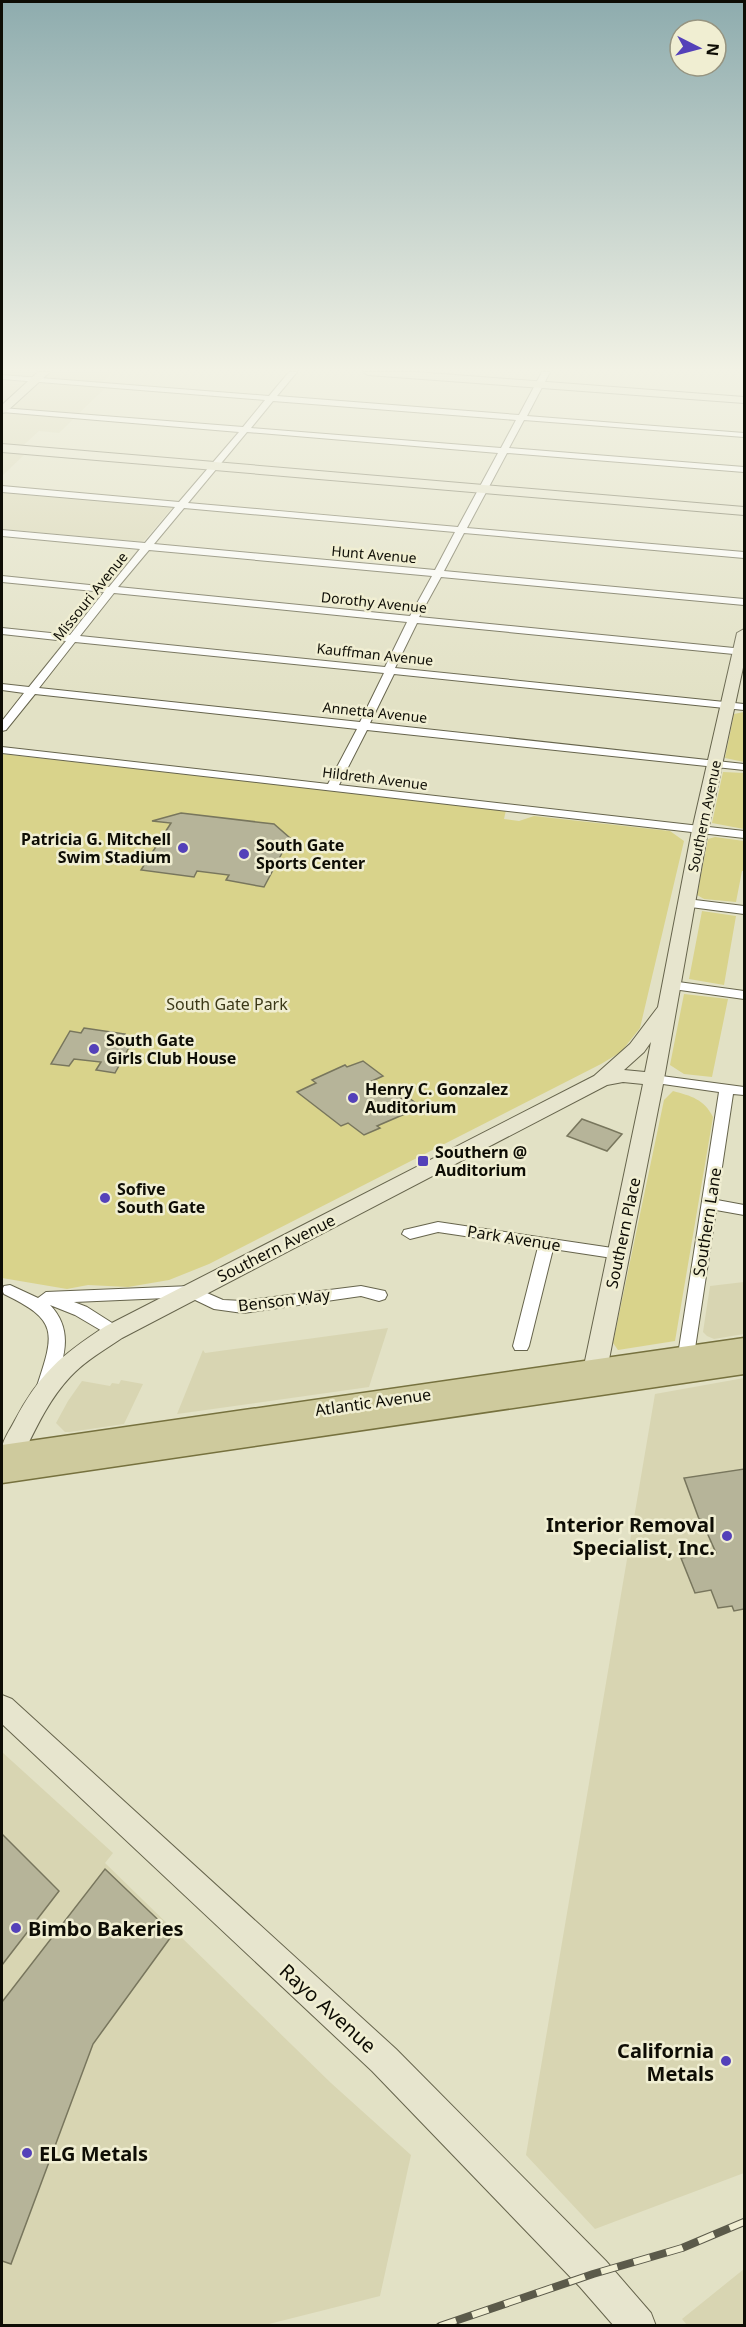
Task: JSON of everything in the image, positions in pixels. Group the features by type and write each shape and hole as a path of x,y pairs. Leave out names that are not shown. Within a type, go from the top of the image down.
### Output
{"main road":[{"name":"Atlantic Avenue","path":"594,1378 686,1355 744,1347"},
{"name":"Atlantic Avenue","path":"4,1463 594,1378 744,1365"}],"street":[{"name":"Missouri Avenue","path":"2,728 111,590 202,481"},
{"path":"385,481 744,511"},
{"path":"332,788 414,620 487,481"},
{"path":"2,489 744,555"},
{"name":"Hunt Avenue","path":"2,533 744,602"},
{"name":"Dorothy Avenue","path":"2,579 743,652"},
{"name":"Kauffman Avenue","path":"2,631 744,707"},
{"name":"Southern Avenue","path":"601,1080 623,1076 654,1079 700,830 727,706 743,652 744,633"},
{"name":"Annetta Avenue","path":"2,687 744,767"},
{"name":"Hildreth Avenue","path":"2,750 744,835"},
{"path":"687,903 744,910"},
{"path":"670,993 744,995"},
{"name":"Southern Avenue","path":"4,1463 43,1393 60,1372 74,1360 114,1332 191,1291 601,1080 637,1048 657,1023 670,993"},
{"path":"654,1079 744,1091"},
{"name":"Southern Place","path":"594,1378 654,1079"},
{"name":"Southern Lane","path":"686,1355 727,1089"},
{"path":"709,1204 744,1210"},
{"name":"Park Avenue","path":"410,1234 424,1228 438,1227 619,1254"},
{"path":"520,1346 547,1243"},
{"path":"6,1289 46,1298 81,1311 114,1332"},
{"path":"6,1289 45,1308 53,1317 57,1328 58,1342 43,1393"},
{"path":"46,1298 191,1291"},
{"name":"Benson Way","path":"191,1291 220,1305 243,1307 355,1292 379,1295"},
{"name":"Rayo Avenue","path":"2,1707 384,2060 593,2274 638,2325"}],"shaded area":[{"path":"2,493 172,508 143,542 2,529"},
{"path":"744,1282 744,1334 714,1339 707,1336 703,1332 710,1286"},
{"path":"388,1328 369,1387 177,1414 203,1350 205,1353"},
{"path":"744,1378 744,2173 595,2229 526,2155 655,1394"},
{"path":"121,1380 143,1384 124,1424 65,1432 56,1423 82,1381 110,1386 112,1383 119,1384"},
{"path":"2,1752 113,1853 105,1863 331,2083 411,2155 380,2296 265,2325 2,2325"},
{"path":"744,2269 744,2325 687,2325 682,2319"}],"green space":[{"path":"744,712 744,762 725,758 734,714"},
{"name":"South Gate Park","path":"2,754 506,810 504,819 519,821 534,816 670,831 684,841 640,1028 621,1052 601,1064 209,1264 169,1280 128,1287 88,1285 67,1289 2,1278"},
{"path":"723,772 744,773 744,829 712,823"},
{"path":"715,837 744,841 744,871 742,871 736,902 704,899 697,895 708,839"},
{"path":"702,911 736,916 724,985 689,979"},
{"path":"684,994 728,999 712,1077 684,1074 670,1065"},
{"path":"673,1091 701,1102 713,1117 675,1341 618,1350 613,1343 664,1100"}],"building":[{"path":"181,813 274,824 290,838 264,887 226,880 229,875 197,871 194,877 141,870 171,823 152,821"},
{"name":"South Gate Girls Club House","path":"84,1028 125,1034 123,1039 133,1040 115,1073 96,1070 101,1062 74,1059 69,1066 51,1064 70,1031 81,1033"},
{"name":"Henry C. Gonzalez Auditorium","path":"363,1061 383,1076 372,1081 390,1095 394,1093 405,1101 409,1098 421,1107 377,1126 380,1128 364,1135 348,1123 341,1126 297,1092 316,1083 312,1080 345,1065 347,1067"},
{"path":"582,1119 622,1134 607,1151 567,1136"},
{"name":"Interior Removal Specialist, Inc.","path":"744,1469 744,1609 734,1611 732,1606 718,1608 711,1590 695,1593 681,1558 716,1553 699,1519 684,1478"},
{"name":"Bimbo Bakeries","path":"2,1834 59,1891 2,1965"},
{"name":"ELG Metals","path":"105,1869 173,1934 93,2044 11,2264 2,2261 2,2002"}],"railway":[{"path":"440,2326 593,2274 682,2248 744,2222"}],"place":[{"name":"Patricia G. Mitchell Swim Stadium","path":"183,848"},
{"name":"South Gate Sports Center","path":"244,854"},
{"name":"South Gate Girls Club House","path":"94,1049"},
{"name":"Henry C. Gonzalez Auditorium","path":"353,1098"},
{"name":"Southern @ Auditorium","path":"423,1161"},
{"name":"Sofive South Gate","path":"105,1198"},
{"name":"Interior Removal Specialist, Inc.","path":"727,1536"},
{"name":"Bimbo Bakeries","path":"16,1928"},
{"name":"California Metals","path":"726,2061"},
{"name":"ELG Metals","path":"27,2153"}]}
